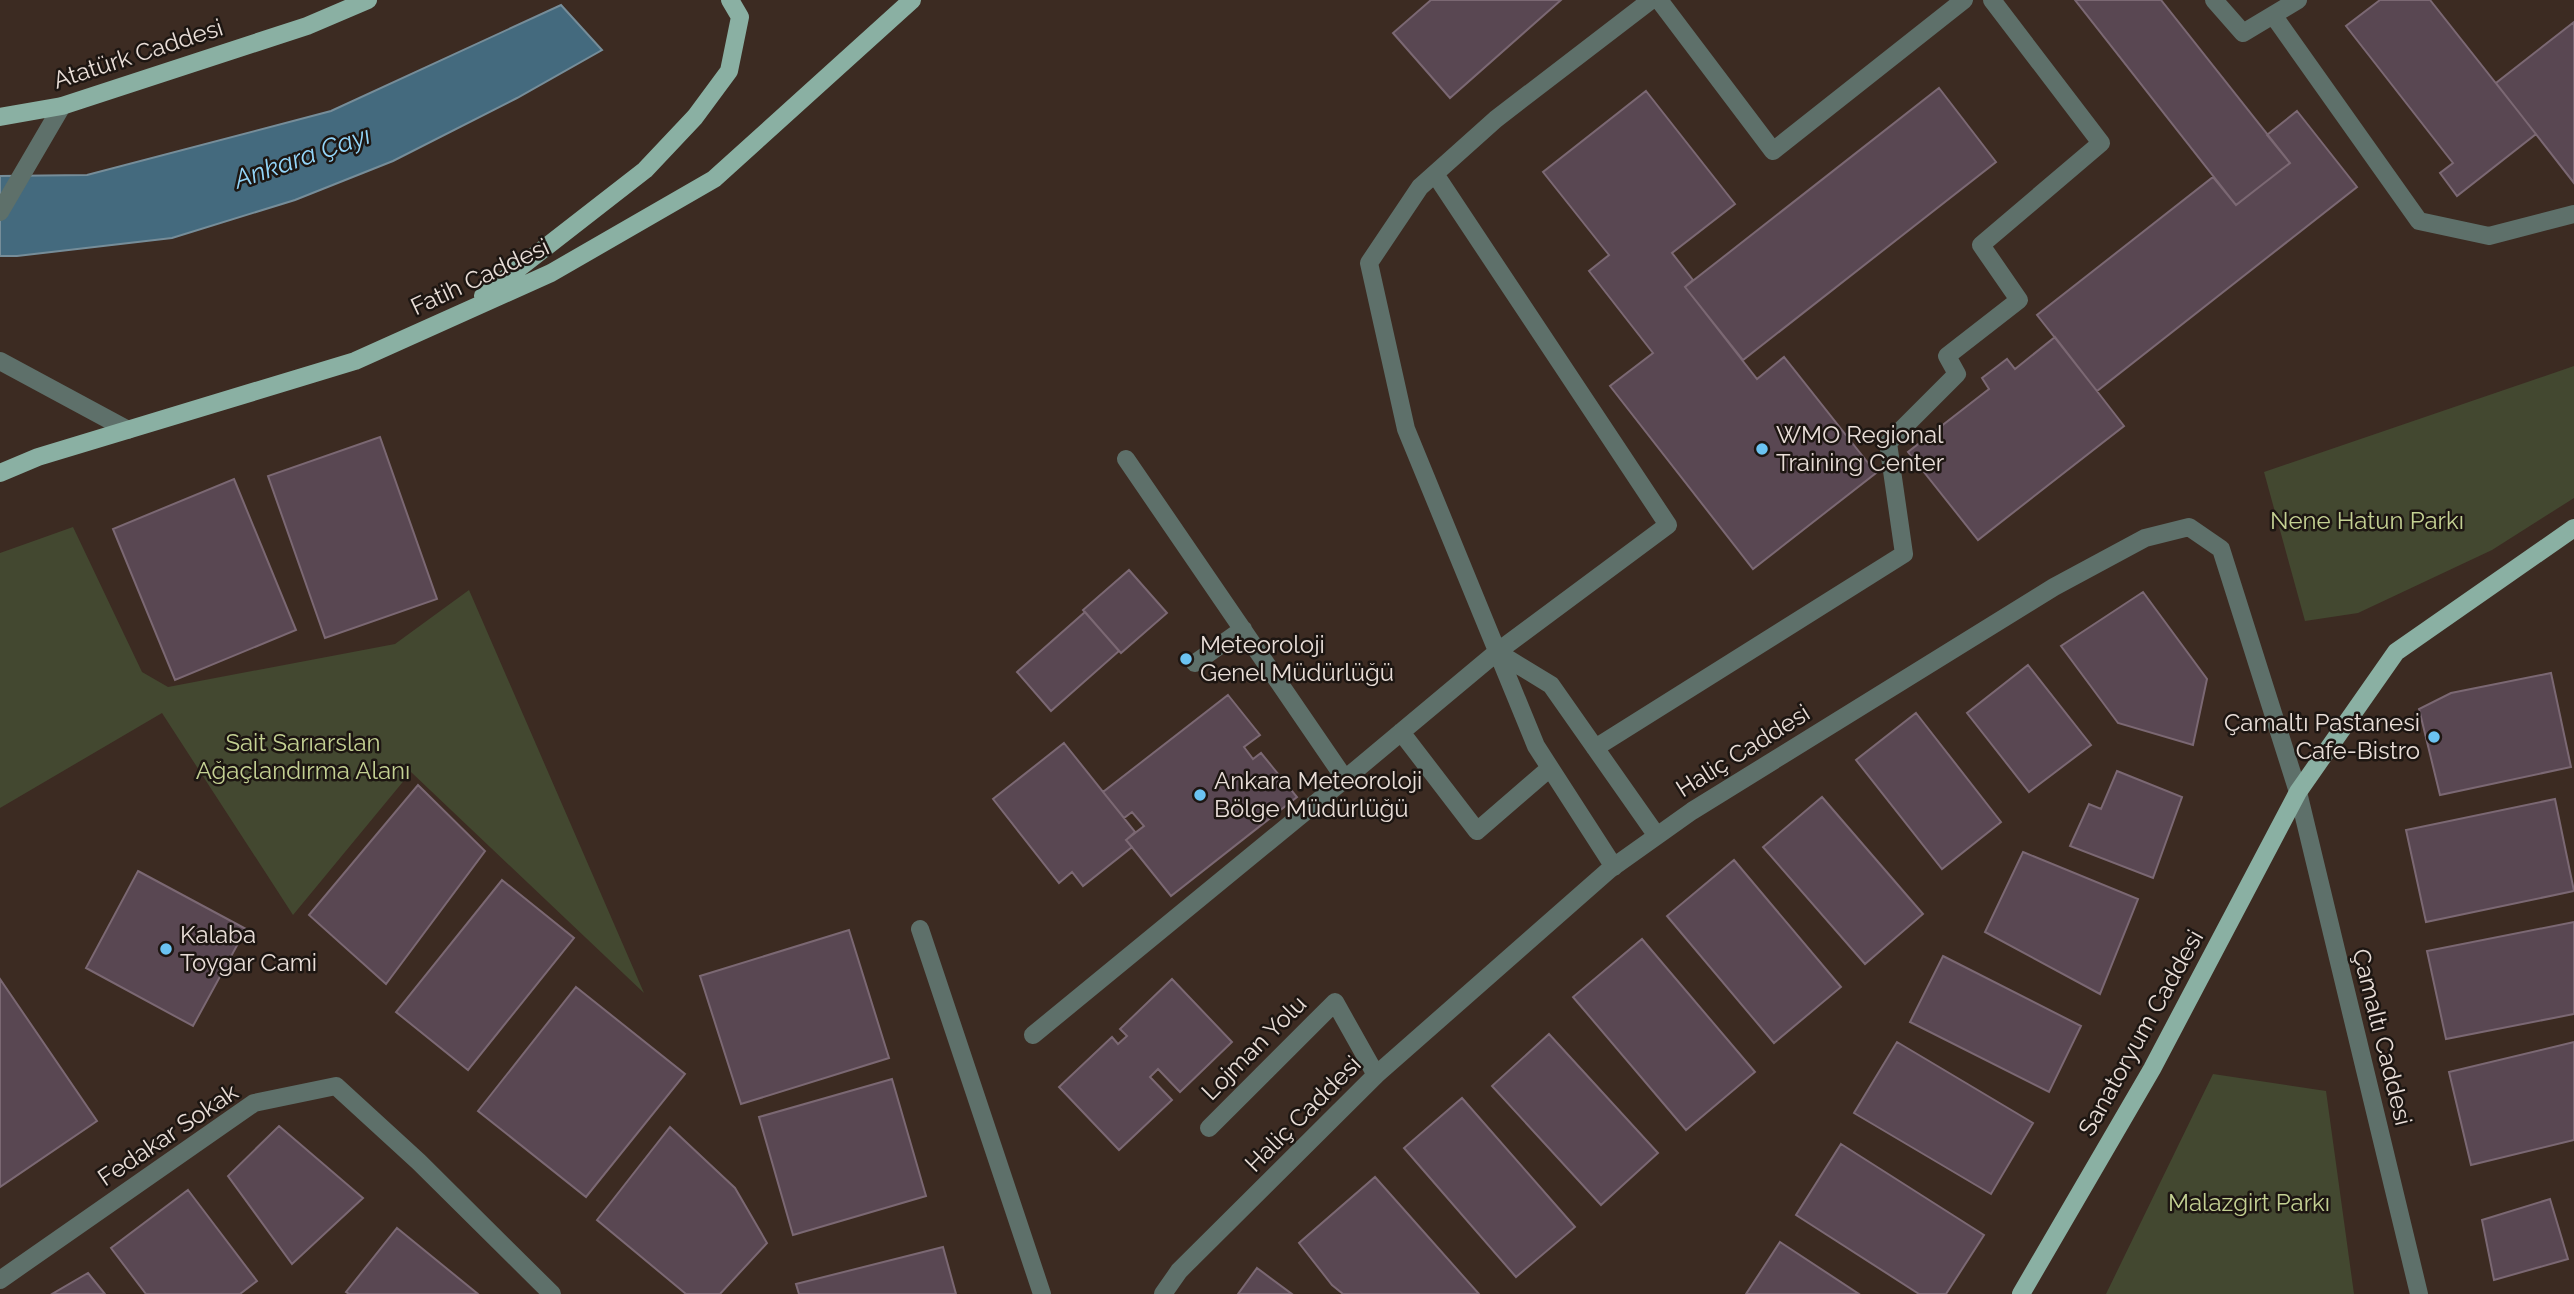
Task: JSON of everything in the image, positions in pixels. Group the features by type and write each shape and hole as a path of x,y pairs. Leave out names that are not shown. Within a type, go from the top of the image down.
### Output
{"main road":[{"name":"Atatürk Caddesi","path":"0,117 62,106 307,26 368,0"},
{"path":"461,314 645,170 695,117 729,71 740,17 730,0"},
{"name":"Fatih Caddesi","path":"0,473 38,457 355,361 551,273 714,179 912,0"},
{"name":"Sanatoryum Caddesi","path":"2021,1294 2152,1069 2298,792 2396,652 2574,528"}],"street":[{"path":"1614,867 1536,746 1406,429 1369,262 1420,187 1496,119 1651,0"},
{"path":"1660,0 1773,151 1964,0"},
{"path":"1595,748 1904,554 1888,443 1956,374 1947,356 2019,300 1980,245 2102,143 1992,0"},
{"path":"2214,0 2243,33 2298,0"},
{"path":"2273,16 2419,221 2489,236 2574,214"},
{"path":"0,212 62,106"},
{"path":"1033,1035 1497,652 1668,525 1435,174"},
{"path":"0,361 128,430"},
{"path":"1126,459 1345,779"},
{"name":"Haliç Caddesi","path":"1163,1294 1179,1271 1376,1075 1614,867 1704,804 2054,587 2145,538 2189,527 2221,549 2298,792"},
{"path":"1195,663 1243,629"},
{"path":"1497,652 1551,685 1657,836"},
{"path":"1401,732 1477,831 1550,768"},
{"name":"Çamaltı Caddesi","path":"2298,792 2419,1294"},
{"path":"920,929 1042,1294"},
{"name":"Lojman Yolu","path":"1209,1128 1335,1002 1376,1075"},
{"name":"Fedakar Sokak","path":"0,1280 254,1103 336,1086 419,1162 551,1294"}],"green space":[{"name":"Nene Hatun Parkı","path":"2574,366 2574,498 2492,550 2358,613 2305,621 2264,472"},
{"name":"Sait Sarıarslan Ağaçlandırma Alanı","path":"73,527 142,672 168,687 395,644 469,590 644,993 411,772 293,915 162,713 0,808 0,553"},
{"name":"Malazgirt Parkı","path":"2213,1074 2326,1091 2354,1294 2106,1294"}],"water":[{"name":"Ankara Çayı","path":"561,5 602,50 517,98 393,161 295,200 172,238 0,256 0,176 87,175 331,111"}],"building":[{"path":"1431,0 1561,0 1450,98 1393,33"},
{"path":"2075,0 2161,0 2290,163 2236,205"},
{"path":"2380,0 2430,0 2536,134 2457,196 2440,173 2453,163 2346,26"},
{"path":"2574,22 2574,183 2496,83"},
{"path":"1939,88 1996,162 1743,360 1685,287"},
{"path":"1646,91 1735,204 1672,253 1693,280 1685,287 1757,379 1784,357 1876,473 1753,569 1610,386 1653,353 1589,271 1609,255 1543,172"},
{"path":"2297,111 2357,187 2097,391 2037,315 2213,177 2236,205 2290,163 2267,135"},
{"path":"2055,337 2124,426 1978,540 1908,452 1989,389 1982,378 2007,359 2015,369"},
{"path":"380,437 437,599 325,638 268,476"},
{"path":"234,479 296,630 175,680 113,529"},
{"path":"1129,570 1167,613 1121,653 1083,610"},
{"path":"2143,592 2207,679 2193,745 2118,723 2061,646"},
{"path":"1085,612 1119,651 1051,711 1017,672"},
{"path":"2028,665 2091,745 2029,792 1967,713"},
{"path":"2551,673 2571,767 2440,795 2419,709 2451,693"},
{"name":"Ankara Meteoroloji Bölge Müdürlüğü","path":"1228,695 1260,735 1244,747 1253,759 1261,753 1297,797 1171,896 1126,840 1144,826 1132,812 1124,818 1103,792"},
{"path":"1916,713 2001,822 1942,869 1856,760"},
{"path":"1064,743 1135,832 1126,840 1132,847 1083,886 1072,872 1059,883 993,799"},
{"path":"2117,771 2182,797 2153,878 2070,846 2089,804 2101,809"},
{"path":"418,785 485,851 386,984 309,915"},
{"path":"1822,797 1923,914 1865,964 1763,847"},
{"path":"2555,799 2574,891 2426,922 2406,830"},
{"path":"2023,852 2138,899 2100,994 1985,932"},
{"path":"1734,860 1841,987 1774,1043 1667,916"},
{"name":"Kalaba Toygar Cami","path":"138,871 246,929 193,1026 86,968"},
{"path":"502,880 574,938 468,1070 396,1012"},
{"path":"2574,922 2574,1014 2446,1039 2427,951"},
{"path":"849,930 889,1058 741,1104 700,976"},
{"path":"1642,939 1755,1072 1686,1130 1573,997"},
{"path":"1943,956 2081,1026 2049,1092 1910,1022"},
{"path":"0,979 97,1121 0,1187"},
{"path":"1172,979 1232,1042 1180,1092 1158,1069 1150,1077 1172,1100 1119,1150 1059,1087 1112,1037 1118,1044 1127,1036 1120,1029"},
{"path":"576,987 685,1074 586,1197 478,1111"},
{"path":"1549,1034 1658,1153 1601,1205 1492,1086"},
{"path":"1897,1042 2033,1123 1991,1194 1854,1113"},
{"path":"2574,1042 2574,1140 2471,1165 2449,1072"},
{"path":"892,1079 926,1196 793,1235 759,1117"},
{"path":"1462,1098 1575,1227 1516,1277 1404,1148"},
{"path":"279,1126 363,1198 292,1264 228,1176"},
{"path":"670,1127 735,1188 767,1243 720,1294 686,1294 597,1220"},
{"path":"1841,1144 1984,1235 1946,1294 1919,1294 1796,1215"},
{"path":"1375,1177 1479,1294 1343,1294 1332,1285 1299,1243"},
{"path":"188,1190 257,1281 240,1294 146,1294 111,1248"},
{"path":"2550,1199 2568,1259 2494,1280 2482,1220"},
{"path":"397,1228 478,1294 346,1292"},
{"path":"1780,1242 1859,1294 1746,1294"},
{"path":"943,1247 956,1294 799,1294 796,1284"},
{"path":"1257,1268 1292,1294 1238,1294"},
{"path":"88,1273 105,1294 52,1294"}],"place":[{"name":"WMO Regional Training Center","path":"1762,449"},
{"name":"Meteoroloji Genel Müdürlüğü","path":"1186,659"},
{"name":"Çamaltı Pastanesi Cafe-Bistro","path":"2434,737"},
{"name":"Ankara Meteoroloji Bölge Müdürlüğü","path":"1200,795"},
{"name":"Kalaba Toygar Cami","path":"166,949"}]}
